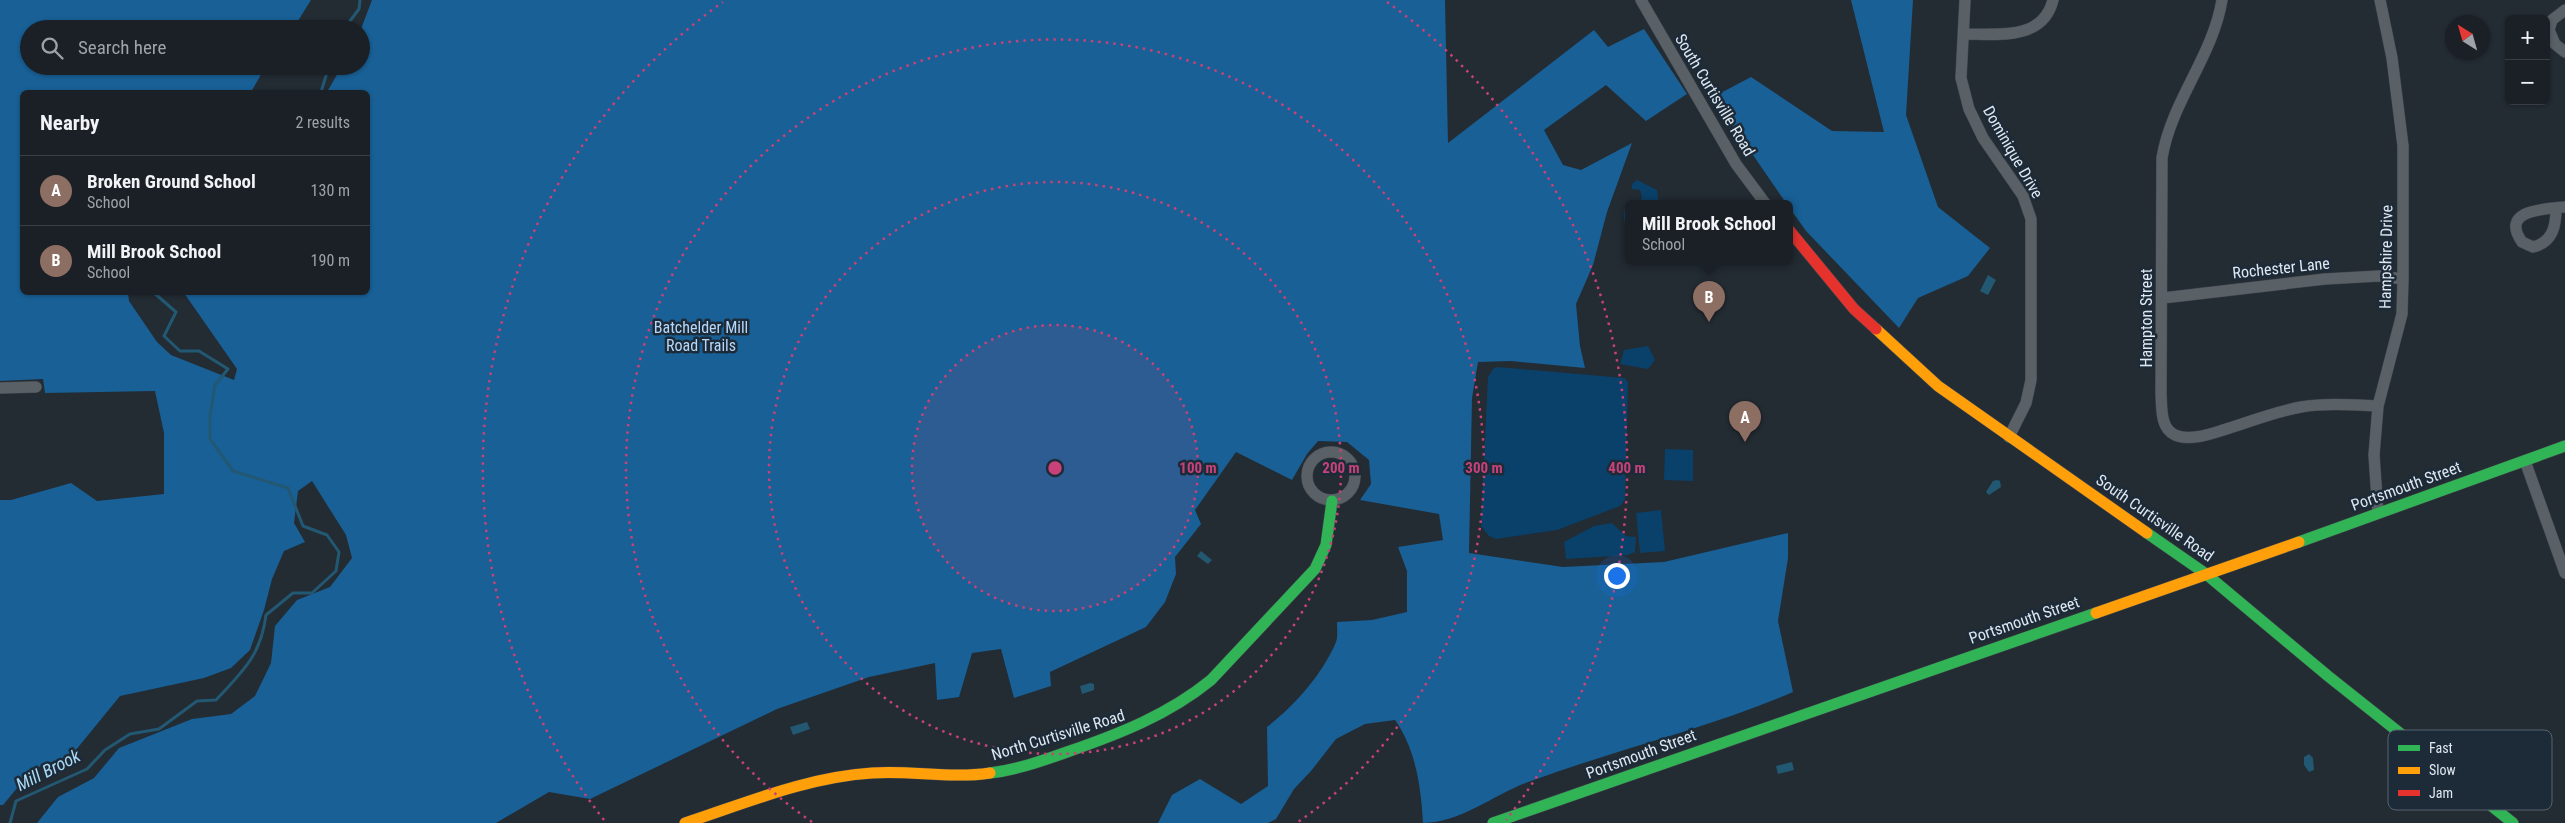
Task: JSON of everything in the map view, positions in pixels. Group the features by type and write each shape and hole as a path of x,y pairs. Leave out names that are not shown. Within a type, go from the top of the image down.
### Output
{"street":[{"name":"South Curtisville Road","path":"1641,0 1736,164 1763,200"},
{"name":"Dominique Drive","path":"1965,0 1961,78 1969,109 1983,138 2024,196 2033,232 2032,380 2026,403 2009,437"},
{"path":"1964,34 2004,34 2027,31 2038,25 2047,16 2053,0"},
{"name":"Hampton Street","path":"2222,0 2213,32 2169,126 2164,144 2161,206 2163,298 2162,416 2166,426 2174,435 2184,438 2206,436 2302,407 2336,405 2378,406"},
{"name":"Hampshire Drive","path":"2378,513 2374,455 2378,406 2402,314 2403,279 2403,146 2392,58 2380,0"},
{"path":"2565,10 2552,20 2548,30 2555,44 2565,52"},
{"name":"South Curtisville Road","path":"1793,235 1869,324 1938,386 2206,574 2396,730"},
{"name":"Rochester Lane","path":"2163,298 2324,279 2379,276 2403,279"},
{"path":"0,388 36,386"},
{"name":"Portsmouth Street","path":"1493,823 2206,574 2565,446"},
{"path":"1332,452 1339,453 1350,461 1356,473 1354,487 1350,492 1338,500 1332,501 1318,497 1307,480 1309,466 1313,460 1332,452"},
{"path":"2525,461 2565,573"},
{"name":"North Curtisville Road","path":"685,823 841,776 901,772 973,775 1006,771 1131,730 1149,722 1200,690 1311,575 1326,545 1332,501"},
{"name":"South Curtisville Road","path":"2497,810 2513,823"}],"shaded area":[{"path":"1637,180 1657,190 1659,200 1640,200 1642,198 1640,190 1632,189 1632,184"},
{"path":"1988,275 1996,280 1988,295 1980,291"},
{"path":"1648,346 1655,360 1648,369 1620,364 1624,350"},
{"path":"1497,367 1624,378 1628,382 1625,500 1620,506 1557,530 1496,539 1489,536 1481,526 1488,377 1493,369"},
{"path":"1665,449 1693,450 1693,481 1664,480"},
{"path":"1993,481 2000,481 2001,487 1989,495 1986,492"},
{"path":"1661,510 1665,551 1640,553 1636,513"},
{"path":"1612,523 1626,536 1636,537 1635,552 1628,555 1566,559 1564,542 1594,526"},
{"path":"1201,551 1212,560 1208,564 1197,556"},
{"path":"1090,683 1094,684 1094,690 1082,694 1080,686"},
{"path":"807,722 810,729 793,735 790,727"},
{"path":"2309,754 2313,758 2314,770 2309,772 2304,765 2304,757"},
{"path":"1792,762 1794,770 1778,774 1776,766"}],"green space":[{"name":"Batchelder Mill Road Trails","path":"0,0 311,0 299,20 20,20 20,75 261,75 252,90 20,90 20,295 128,295 129,301 157,342 171,355 234,380 237,369 185,295 370,295 370,90 328,90 337,75 370,75 370,20 364,20 372,0 1445,0 1448,143 1594,30 1608,47 1644,29 1687,94 1646,121 1606,85 1544,130 1563,165 1581,170 1632,143 1607,212 1593,265 1576,304 1580,346 1585,368 1511,361 1478,362 1472,398 1469,553 1563,567 1664,562 1788,533 1788,558 1778,621 1793,692 1729,717 1531,781 1465,813 1437,822 1423,823 1419,782 1413,756 1395,720 1365,724 1336,739 1294,789 1276,819 1268,823 1158,823 1172,795 1200,779 1241,804 1268,786 1267,727 1307,689 1323,666 1336,642 1337,622 1372,620 1407,612 1407,571 1398,547 1443,540 1439,514 1360,500 1371,484 1369,460 1347,442 1318,441 1307,454 1292,480 1236,452 1195,510 1201,524 1175,557 1176,574 1165,602 1146,627 1050,672 1051,686 1014,698 1001,649 972,653 959,697 937,700 935,663 869,677 777,709 590,799 549,792 496,823 37,823 58,797 94,778 119,748 192,719 231,714 255,696 271,663 275,626 297,600 330,587 352,558 346,535 312,481 298,491 294,523 305,542 284,551 272,579 264,610 250,650 231,668 204,678 120,696 71,756 33,769 3,805 0,805 0,500 11,500 71,483 97,501 164,494 164,433 155,391 45,393 43,379 0,381"},
{"path":"1851,0 1913,0 1906,115 1938,207 1990,248 1968,276 1918,298 1899,328 1806,231 1793,213 1793,200 1784,200 1713,97 1751,77 1832,131 1884,132"}],"waterway":[{"name":"Mill Brook","path":"351,20 359,9 360,0"},
{"name":"Mill Brook","path":"322,90 326,75"},
{"name":"Mill Brook","path":"10,823 16,801 87,769 105,750 130,734 159,729 197,701 216,700 242,671 255,652 264,629 266,615 293,593 312,593 336,571 339,552 327,535 303,526 288,488 233,471 210,439 210,415 215,385 228,369 199,351 180,351 164,336 176,312 156,295"}],"traffic: fast":[{"path":"2299,542 2565,446"},
{"path":"990,773 1039,762 1124,731 1178,703 1211,680 1315,569 1326,545 1332,501"},
{"path":"2147,533 2206,574 2396,730"},
{"path":"1493,823 2096,613"},
{"path":"2497,810 2513,823"}],"traffic: slow":[{"path":"1876,329 1938,386 2147,533"},
{"path":"2096,613 2299,542"},
{"path":"685,823 800,785 848,775 887,772 960,775 990,773"}],"traffic: jam":[{"path":"1793,235 1854,309 1876,329"}],"place":[{"name":"Mill Brook School","path":"1709,322"},
{"name":"Broken Ground School","path":"1745,442"}]}
